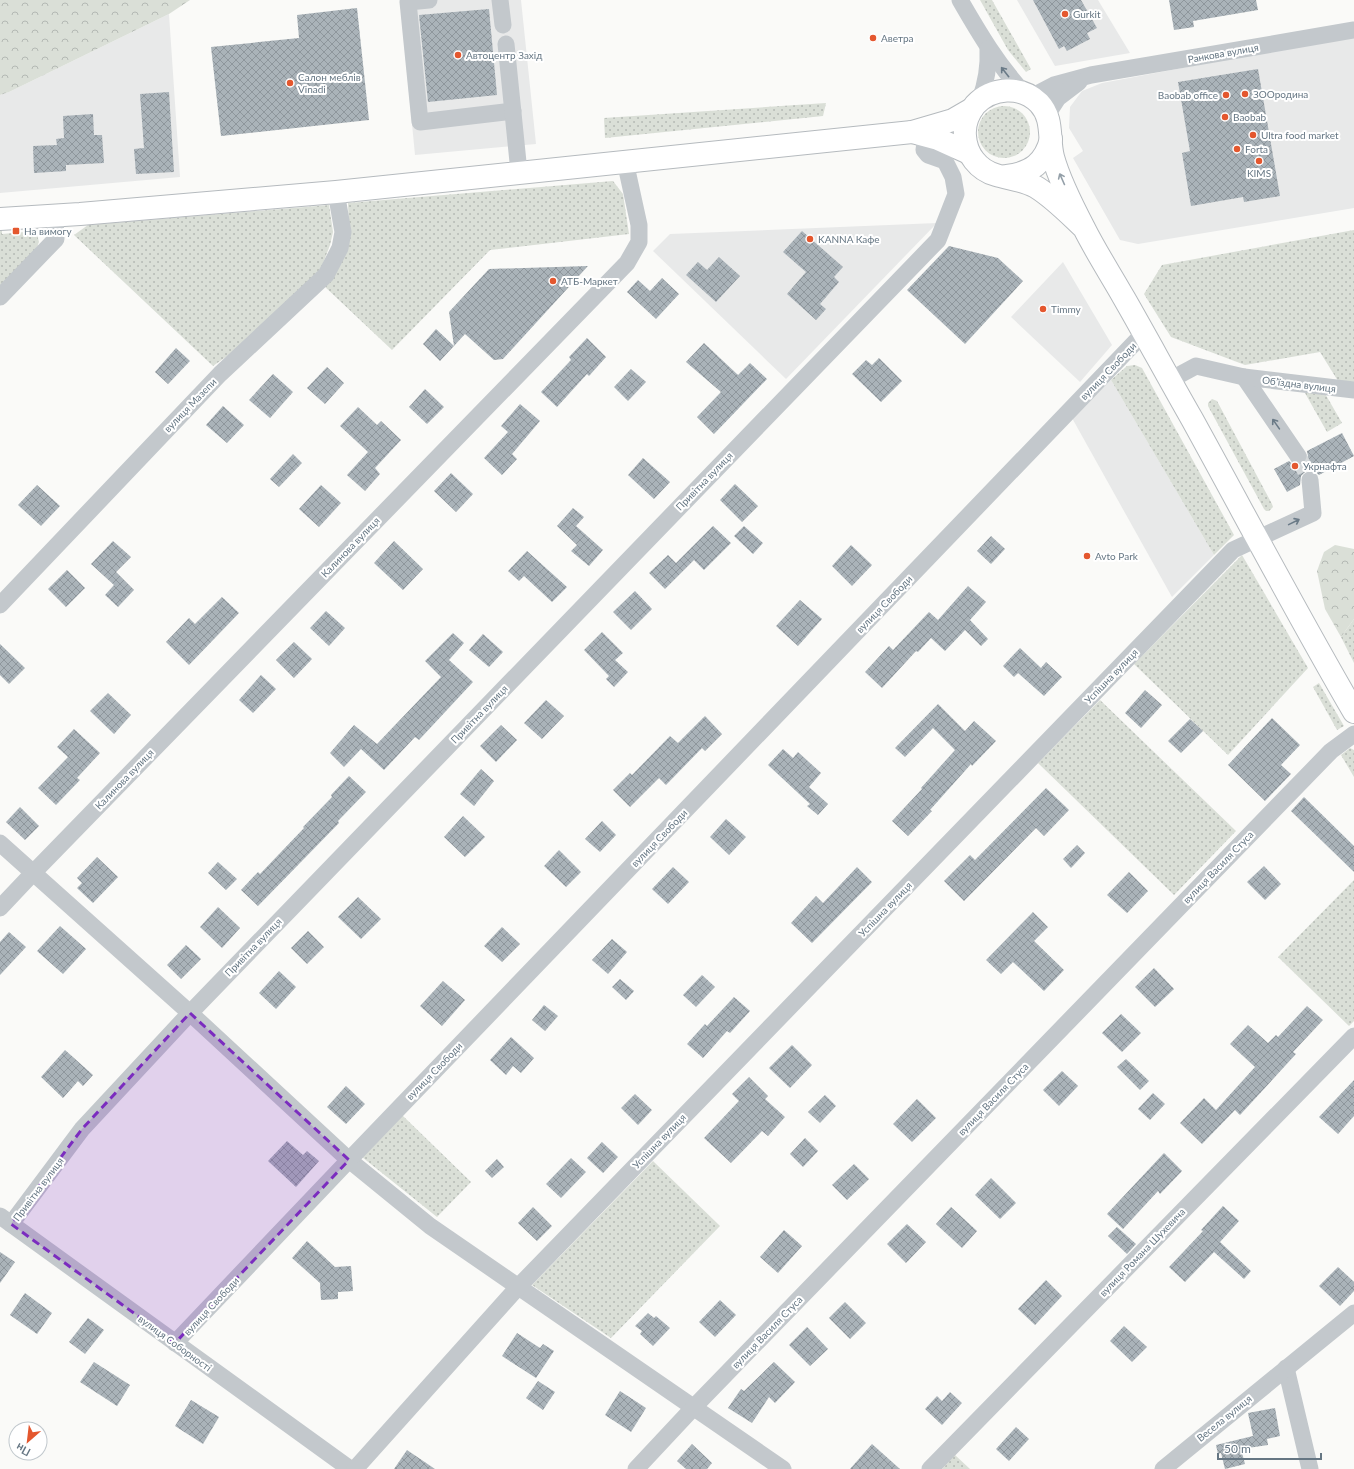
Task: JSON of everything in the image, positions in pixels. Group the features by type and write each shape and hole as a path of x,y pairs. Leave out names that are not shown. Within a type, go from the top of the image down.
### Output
{"main road":[{"path":"0,219 55,216 336,192 626,161 919,134 952,120 976,105 989,94 1008,90 1028,95 1038,102 1047,115 1050,123 1053,157 1084,228 1259,539 1354,712"},
{"path":"976,105 967,119 965,142 969,153 976,163 985,170 996,175 1019,175 1029,171 1038,164 1045,154 1051,139"},
{"path":"919,134 954,145 969,153"},
{"path":"1007,176 1036,187 1051,197 1084,228"}],"street":[{"path":"429,0 408,2 420,122 513,111"},
{"path":"500,0 503,25"},
{"path":"960,0 988,49 1003,70 1028,95"},
{"name":"Ранкова вулиця","path":"1028,95 1054,85 1091,75 1354,30"},
{"path":"506,44 518,172"},
{"path":"976,105 984,88 989,68 988,49"},
{"name":"Ранкова вулиця","path":"1047,115 1058,98 1074,84 1091,75"},
{"name":"Привітна вулиця","path":"6,1220 82,1129 190,1013 938,240 956,194 953,177 945,161 928,155 924,150 919,134"},
{"name":"Калинова вулиця","path":"0,908 627,263 639,242 639,225 626,161"},
{"name":"вулиця Мазепи","path":"0,605 220,374 326,275 340,248 343,232 336,192"},
{"path":"0,297 56,239 55,216"},
{"name":"вулиця Свободи","path":"175,1343 349,1160 1144,334"},
{"name":"Обʼїздна вулиця","path":"1170,380 1196,366 1244,377 1354,390"},
{"path":"1244,377 1298,456"},
{"name":"Успішна вулиця","path":"355,1469 518,1286 1233,550 1313,513 1310,480"},
{"name":"вулиця Василя Стуса","path":"636,1469 694,1407 1331,751 1354,734"},
{"path":"0,843 190,1013 349,1160 430,1226 783,1469"},
{"name":"вулиця Романа Шухевича","path":"930,1469 1354,1036"},
{"name":"вулиця Соборності","path":"6,1220 350,1469"},
{"name":"Весела вулиця","path":"1163,1469 1354,1313"},
{"path":"1286,1368 1310,1469"}],"highlighted area":[{"path":"190,1013 349,1160 175,1343 11,1224 82,1129"}],"shaded area":[{"path":"400,0 521,0 536,144 415,155"},
{"path":"1017,0 1098,0 1130,53 1055,66"},
{"path":"169,14 180,177 0,193 0,95"},
{"path":"1354,36 1354,208 1138,244 1120,240 1073,158 1083,151 1069,128 1070,107 1082,91 1102,83"},
{"path":"937,223 786,379 653,251 670,234"},
{"path":"1063,262 1112,345 1080,382 1011,317"},
{"path":"1111,380 1214,555 1172,597 1072,418"}],"green space":[{"path":"0,0 190,0 169,14 0,95"},
{"path":"980,0 992,0 1031,69 1026,72 1008,50"},
{"path":"826,103 823,116 605,138 604,118"},
{"path":"1004,106 1014,108 1022,114 1028,122 1030,132 1028,142 1022,150 1014,156 1004,158 994,156 986,150 980,142 978,132 980,122 986,114 994,108"},
{"path":"613,181 623,194 629,234 490,250 392,350 323,285 349,231 348,203"},
{"path":"329,205 333,232 330,245 319,274 247,342 213,366 74,235 88,225"},
{"path":"0,227 2,227 2,234 36,231 39,242 36,249 0,286"},
{"path":"1354,230 1354,382 1338,381 1320,352 1245,365 1171,337 1144,294 1162,265"},
{"path":"1135,365 1142,368 1234,535 1214,555 1111,380 1127,366"},
{"path":"1323,390 1342,423 1327,432 1305,393"},
{"path":"1212,399 1217,401 1272,504 1273,507 1269,511 1264,509 1208,406 1208,403"},
{"path":"1335,545 1354,549 1354,619 1341,637 1325,609 1317,571 1324,552"},
{"path":"1242,555 1308,668 1228,755 1134,664"},
{"path":"1354,619 1354,663 1341,637"},
{"path":"1319,683 1344,726 1337,730 1313,687"},
{"path":"1100,700 1236,831 1174,895 1038,763"},
{"path":"1350,748 1354,750 1354,777 1341,755"},
{"path":"1354,880 1354,1021 1349,1026 1278,957"},
{"path":"402,1115 471,1182 437,1217 362,1157"},
{"path":"653,1161 720,1226 611,1338 532,1285"},
{"path":"955,1455 970,1469 942,1469"}],"building":[{"name":"Gurkit","path":"1033,0 1081,0 1097,28 1087,33 1090,39 1067,51 1064,46 1059,49"},
{"path":"1169,0 1256,0 1258,10 1193,21 1194,27 1174,30"},
{"name":"Салон меблів Vinadi","path":"357,8 369,120 221,136 211,47 299,38 297,15"},
{"name":"Автоцентр Захід","path":"489,9 497,95 428,102 419,15"},
{"name":"Baobab","path":"1258,69 1280,196 1244,202 1243,197 1191,206 1182,153 1190,151 1178,82"},
{"path":"169,92 174,172 136,174 134,149 144,148 140,94"},
{"path":"93,114 94,135 102,135 104,163 66,165 66,171 34,173 33,146 57,145 56,139 64,138 63,116"},
{"path":"802,231 843,267 834,277 839,282 820,304 826,309 816,320 787,294 806,272 783,252"},
{"path":"949,246 998,258 1023,281 965,344 907,290"},
{"path":"719,257 740,276 716,302 686,275 698,262 707,270"},
{"path":"588,266 503,359 494,360 465,334 454,346 449,312 489,269"},
{"path":"662,278 679,294 656,319 627,292 638,280 650,291"},
{"path":"436,329 454,346 440,361 423,344"},
{"path":"587,338 606,357 589,376 587,374 557,407 541,392 571,360 569,357"},
{"path":"704,343 738,375 750,363 767,379 714,434 697,417 721,392 686,362"},
{"path":"176,348 190,361 168,384 155,372"},
{"path":"879,358 902,381 881,402 852,374 866,360 872,365"},
{"path":"327,367 344,383 325,404 307,388"},
{"path":"631,369 646,382 628,401 614,387"},
{"path":"273,374 293,392 270,418 249,400"},
{"path":"425,389 444,407 427,424 409,407"},
{"path":"520,404 540,421 512,454 517,459 502,475 484,458 508,432 501,426"},
{"path":"223,406 244,425 227,443 206,425"},
{"path":"358,407 377,425 381,421 401,440 375,468 380,474 365,491 347,475 368,452 340,426"},
{"path":"1342,433 1354,456 1319,475 1314,471 1309,470 1305,472 1301,476 1300,485 1287,492 1274,469 1289,461 1298,466 1303,464 1307,460 1307,451"},
{"path":"293,454 302,463 279,487 270,479"},
{"path":"643,458 670,482 654,499 628,475"},
{"path":"451,473 473,494 456,512 434,491"},
{"path":"735,484 758,506 742,522 720,500"},
{"path":"37,485 60,506 41,526 18,505"},
{"path":"321,485 341,503 319,527 299,509"},
{"path":"573,508 584,517 576,526 603,550 589,566 571,551 577,545 557,526"},
{"path":"713,526 731,543 704,570 694,560 665,589 649,573 668,555 676,563"},
{"path":"744,526 763,543 753,554 734,536"},
{"path":"991,536 1005,549 991,564 977,551"},
{"path":"113,541 131,557 116,572 134,590 118,607 105,595 114,585 91,564"},
{"path":"394,541 423,569 403,590 374,563"},
{"path":"851,545 872,565 852,586 832,566"},
{"path":"527,551 567,587 552,602 524,576 519,581 508,571"},
{"path":"67,570 85,588 66,607 48,589"},
{"path":"968,586 986,602 970,620 988,639 981,646 965,630 945,651 931,638 918,652 916,651 882,688 865,672 889,646 893,650 929,612 938,620"},
{"path":"635,591 652,609 631,630 613,612"},
{"path":"222,597 239,613 189,665 166,642 189,618 195,624"},
{"path":"800,600 822,619 798,646 776,626"},
{"path":"326,611 345,628 329,646 310,628"},
{"path":"602,632 623,653 615,660 628,672 614,687 606,679 609,676 584,650"},
{"path":"453,633 464,643 449,660 473,682 419,740 415,737 384,770 361,749 344,767 330,753 354,725 377,744 441,677 425,661"},
{"path":"483,634 503,652 489,667 469,650"},
{"path":"294,642 312,659 294,678 276,660"},
{"path":"0,644 25,668 9,684 0,675"},
{"path":"1020,648 1041,668 1046,662 1062,677 1044,696 1018,673 1014,677 1003,666"},
{"path":"261,675 276,689 253,713 239,700"},
{"path":"1145,690 1162,705 1141,728 1125,713"},
{"path":"108,693 131,715 114,734 90,711"},
{"path":"546,700 564,716 542,739 524,723"},
{"path":"938,704 965,731 974,721 996,741 972,766 971,764 930,810 932,811 908,836 892,821 922,789 921,788 955,750 933,728 905,757 895,748"},
{"path":"705,716 722,734 705,751 702,748 666,785 659,778 630,807 613,790 630,773 632,775 670,736 678,743"},
{"path":"1272,718 1300,745 1281,765 1291,774 1265,801 1228,765"},
{"path":"1190,719 1203,731 1181,753 1168,741"},
{"path":"501,725 517,740 496,762 480,746"},
{"path":"74,729 100,753 77,778 80,780 56,805 38,788 68,757 57,747"},
{"path":"783,749 793,758 798,752 821,773 809,787 828,804 818,815 807,806 810,804 768,765"},
{"path":"481,769 494,781 474,806 460,794"},
{"path":"349,776 366,792 338,821 339,823 258,906 241,890 258,872 260,874 304,828 303,827 332,797 331,795"},
{"path":"1046,788 1069,810 1044,836 1036,828 964,901 944,881 970,855 975,860"},
{"path":"1304,797 1354,846 1354,872 1291,811"},
{"path":"20,807 39,826 25,840 6,822"},
{"path":"463,816 485,837 465,857 444,837"},
{"path":"726,819 746,837 729,855 710,837"},
{"path":"602,821 616,835 600,852 585,839"},
{"path":"1077,845 1085,853 1071,868 1063,859"},
{"path":"559,850 581,872 566,887 544,866"},
{"path":"97,857 118,877 93,903 77,888 82,883 77,878"},
{"path":"218,862 237,879 226,890 208,873"},
{"path":"1264,866 1281,884 1265,900 1247,882"},
{"path":"673,867 689,882 668,904 652,889"},
{"path":"857,867 872,882 812,943 791,923 816,896 823,903"},
{"path":"1129,872 1148,891 1127,913 1107,895"},
{"path":"358,897 381,919 361,939 338,917"},
{"path":"218,907 240,928 222,948 200,927"},
{"path":"1033,912 1048,927 1034,941 1064,970 1044,991 1013,962 1001,974 986,960"},
{"path":"60,926 86,949 63,974 37,951"},
{"path":"502,927 520,944 502,962 484,946"},
{"path":"308,931 324,947 307,964 291,948"},
{"path":"9,932 26,947 0,975 0,942"},
{"path":"612,939 627,952 608,974 592,960"},
{"path":"186,945 201,959 181,979 167,965"},
{"path":"1154,968 1174,989 1155,1007 1135,987"},
{"path":"279,971 296,987 276,1009 259,993"},
{"path":"702,975 715,987 696,1007 683,995"},
{"path":"620,979 634,991 626,1000 612,987"},
{"path":"443,981 465,1000 442,1026 420,1006"},
{"path":"734,997 750,1011 730,1033 727,1031 703,1058 687,1044 705,1024 707,1026"},
{"path":"544,1005 558,1016 545,1031 532,1020"},
{"path":"1307,1006 1323,1020 1293,1052 1296,1054 1240,1115 1235,1110 1202,1144 1180,1123 1204,1098 1216,1110 1255,1067 1230,1044 1248,1025 1268,1043 1276,1035 1278,1037"},
{"path":"1121,1014 1141,1033 1122,1052 1102,1033"},
{"path":"511,1037 534,1058 521,1073 513,1066 506,1075 490,1060"},
{"path":"792,1045 812,1065 790,1088 769,1068"},
{"path":"65,1050 93,1075 83,1086 78,1081 63,1098 41,1077"},
{"path":"1126,1059 1149,1081 1140,1090 1117,1067"},
{"path":"1062,1071 1078,1086 1059,1106 1043,1090"},
{"path":"749,1077 768,1096 765,1099 785,1117 768,1136 762,1131 731,1163 704,1138 739,1101 732,1094"},
{"path":"1354,1080 1354,1116 1338,1134 1319,1117"},
{"path":"346,1086 365,1104 346,1124 327,1107"},
{"path":"1153,1093 1165,1104 1150,1120 1138,1109"},
{"path":"635,1094 652,1110 638,1125 621,1108"},
{"path":"825,1095 836,1106 820,1123 808,1112"},
{"path":"917,1099 936,1118 912,1142 893,1124"},
{"path":"805,1138 818,1151 803,1167 790,1154"},
{"path":"287,1141 303,1155 307,1151 319,1161 296,1187 268,1161"},
{"path":"602,1142 618,1157 603,1173 587,1158"},
{"path":"1164,1153 1182,1171 1160,1194 1158,1191 1123,1229 1107,1214"},
{"path":"571,1158 586,1172 561,1198 546,1184"},
{"path":"497,1159 504,1167 492,1178 485,1171"},
{"path":"854,1164 869,1179 847,1200 832,1185"},
{"path":"991,1178 1016,1203 1000,1219 975,1195"},
{"path":"1223,1206 1239,1221 1220,1242 1251,1271 1244,1279 1214,1252 1185,1282 1169,1267 1203,1231 1201,1230"},
{"path":"533,1207 552,1226 537,1241 518,1223"},
{"path":"951,1207 977,1231 962,1248 936,1224"},
{"path":"907,1224 926,1242 906,1263 887,1244"},
{"path":"1117,1227 1136,1244 1127,1254 1108,1236"},
{"path":"784,1230 802,1246 778,1273 760,1257"},
{"path":"307,1241 335,1267 351,1266 353,1291 338,1292 338,1299 321,1300 320,1283 292,1258"},
{"path":"0,1252 15,1262 0,1283"},
{"path":"1338,1267 1354,1282 1354,1291 1340,1306 1319,1286"},
{"path":"1046,1280 1062,1296 1035,1325 1018,1309"},
{"path":"25,1293 52,1313 37,1334 10,1315"},
{"path":"720,1300 736,1315 715,1337 699,1322"},
{"path":"845,1302 866,1323 850,1339 829,1318"},
{"path":"648,1313 654,1318 656,1316 670,1328 653,1346 640,1334 642,1331 635,1326"},
{"path":"88,1318 104,1330 85,1354 69,1342"},
{"path":"1124,1326 1147,1347 1132,1362 1110,1341"},
{"path":"807,1327 828,1349 810,1366 789,1345"},
{"path":"517,1333 540,1348 543,1344 554,1351 536,1378 502,1356"},
{"path":"94,1362 130,1385 117,1406 80,1382"},
{"path":"774,1362 795,1382 775,1403 769,1397 752,1423 728,1408 741,1389 744,1391"},
{"path":"538,1381 555,1392 543,1410 526,1398"},
{"path":"620,1391 646,1408 631,1432 605,1415"},
{"path":"950,1392 962,1403 942,1425 925,1409 937,1396 942,1401"},
{"path":"191,1400 219,1417 203,1444 175,1426"},
{"path":"1275,1408 1280,1436 1267,1439 1268,1445 1241,1449 1245,1464 1225,1469 1221,1453 1218,1454 1216,1445 1253,1436 1248,1413"},
{"path":"1016,1427 1029,1439 1009,1461 996,1449"},
{"path":"692,1444 712,1463 707,1469 686,1469 677,1461"},
{"path":"872,1444 900,1469 850,1469"},
{"path":"407,1450 435,1469 394,1469"}],"tunnel":[{"path":"1298,456 1310,480"}],"place":[{"name":"Gurkit","path":"1065,14"},
{"name":"Аветра","path":"873,38"},
{"name":"Автоцентр Захід","path":"458,55"},
{"name":"Салон меблів Vinadi","path":"290,83"},
{"name":"ЗООродина","path":"1245,94"},
{"name":"Baobab office","path":"1226,95"},
{"name":"Baobab","path":"1225,117"},
{"name":"Ultra food market","path":"1253,135"},
{"name":"Forta","path":"1237,149"},
{"name":"KIMS","path":"1259,161"},
{"name":"На вимогу","path":"16,231"},
{"name":"KANNA Кафе","path":"810,239"},
{"name":"АТБ-Маркет","path":"553,281"},
{"name":"Timmy","path":"1043,309"},
{"name":"Укрнафта","path":"1295,466"},
{"name":"Avto Park","path":"1087,556"}]}
